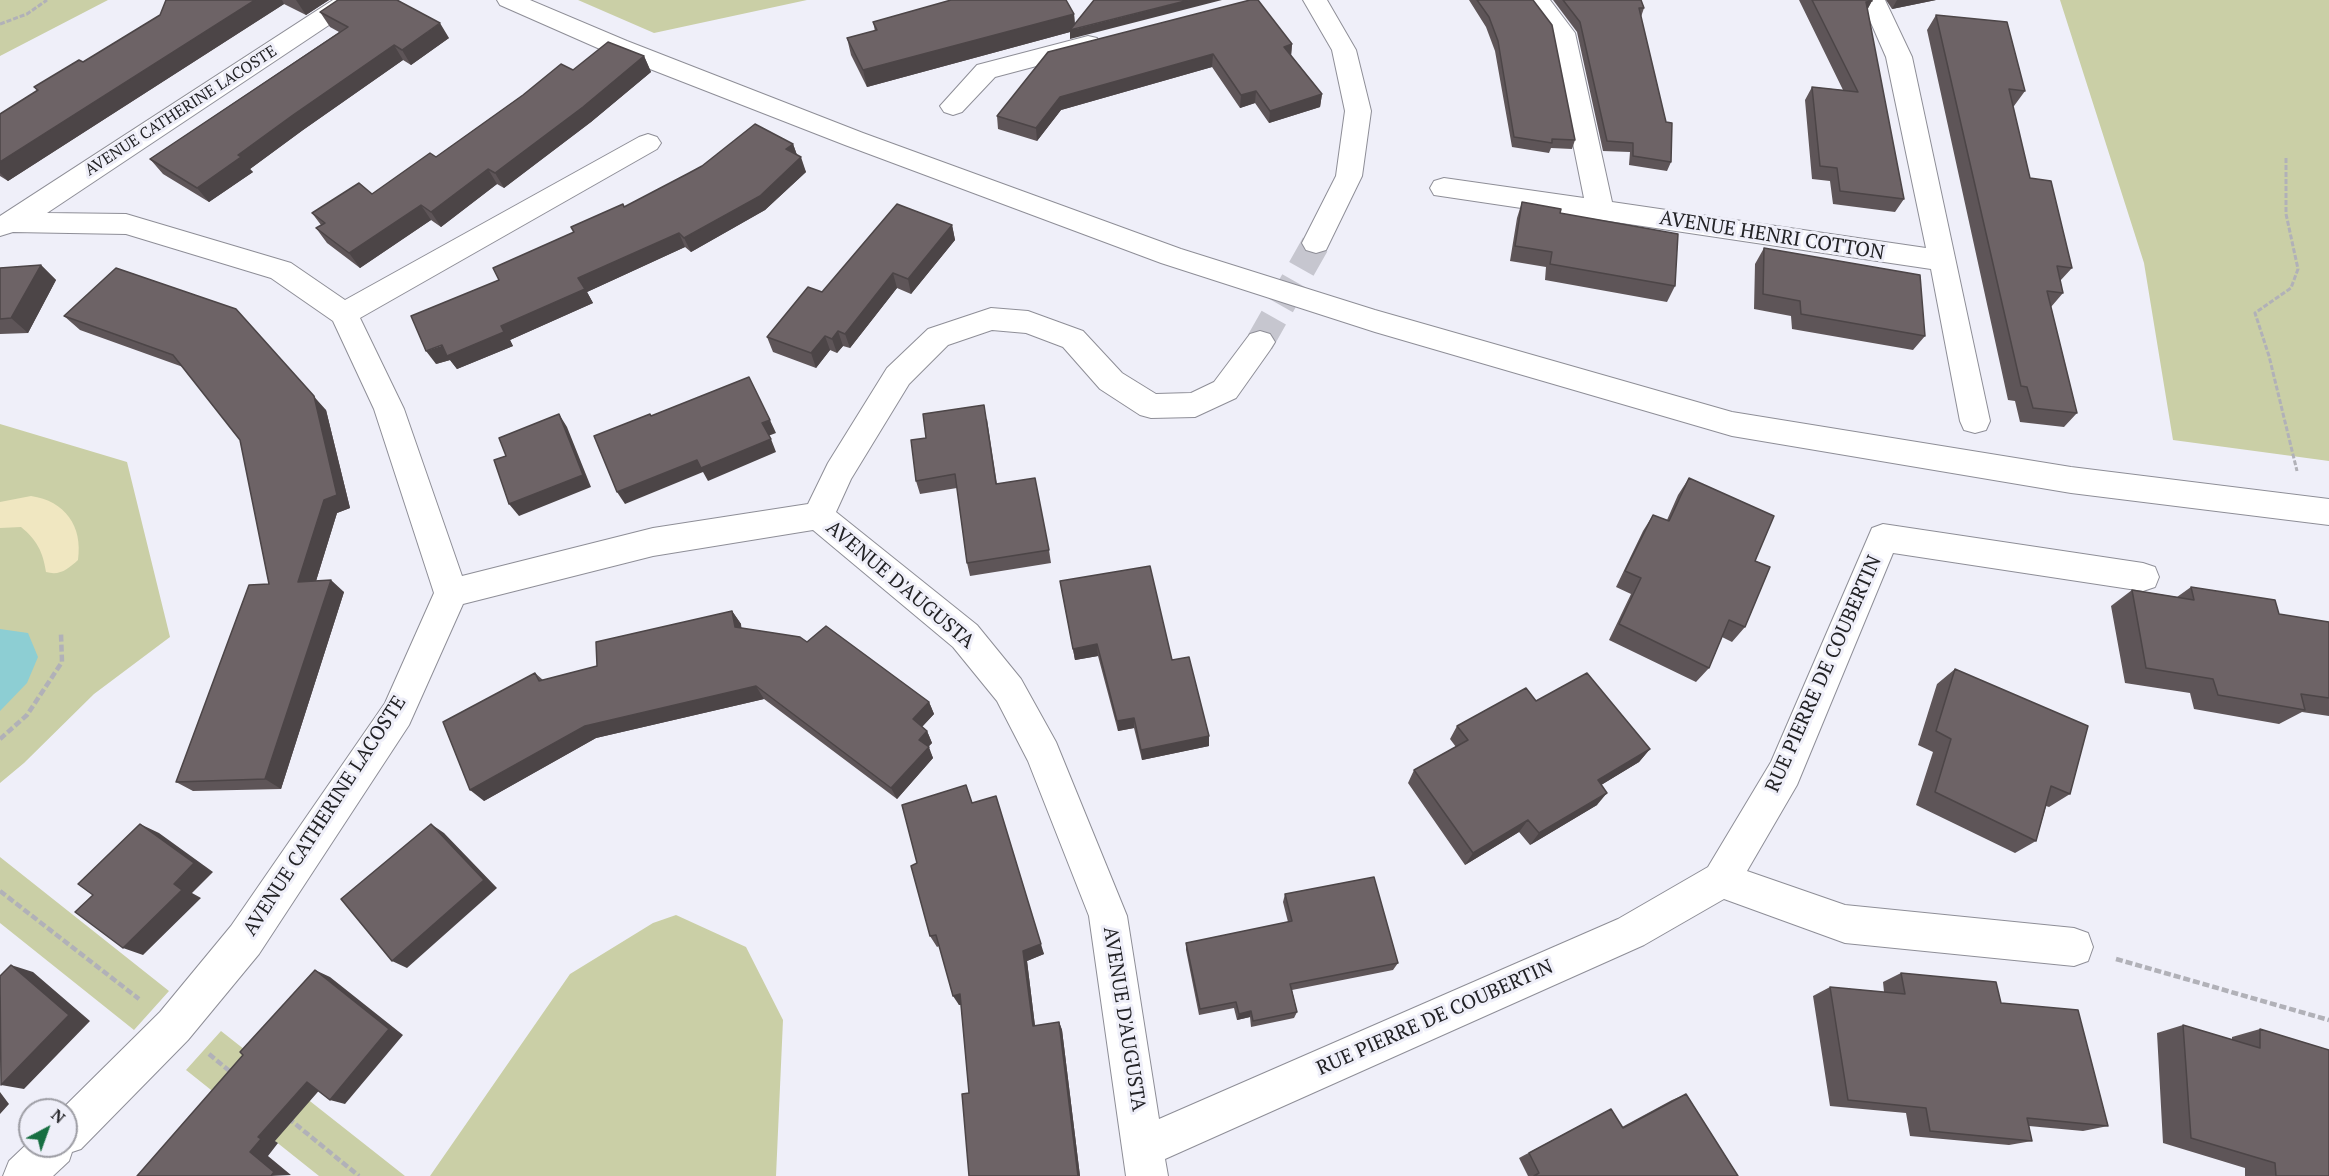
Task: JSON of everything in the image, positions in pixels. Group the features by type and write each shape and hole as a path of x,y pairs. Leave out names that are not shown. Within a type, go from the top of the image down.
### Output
{"street":[{"name":"AVENUE CATHERINE LACOSTE","path":"7,224 350,0"},
{"path":"509,0 618,47 854,139 1171,256 1375,321 1732,424 2071,480 2329,512"},
{"path":"1315,0 1344,50 1358,111 1349,176 1316,243"},
{"path":"1537,0 1563,33 1600,210"},
{"path":"1873,0 1899,57 1975,421"},
{"path":"953,106 986,71 1112,38"},
{"path":"344,314 648,143"},
{"name":"AVENUE HENRI COTTON","path":"1444,188 1943,261"},
{"name":"AVENUE CATHERINE LACOSTE","path":"7,224 126,224 281,270 344,314 389,409 451,593 397,714 245,940 174,1026 78,1122"},
{"path":"818,516 839,472 898,376 938,337 991,319 1028,322 1073,339 1111,381 1152,406 1195,405 1225,390 1260,342"},
{"name":"AVENUE D'AUGUSTA","path":"451,593 653,542 818,516 965,636 1009,690 1029,726 1043,754 1108,916 1146,1161"},
{"name":"RUE PIERRE DE COUBERTIN","path":"1146,1161 1631,932 1721,880 1784,773 1883,538 2143,577"},
{"path":"1721,880 1845,924 2074,947"},
{"path":"24,1176 42,1158"}],"path":[{"path":"0,24 27,14 47,0"},
{"path":"2286,158 2286,214 2298,269 2290,288 2255,313 2269,356 2298,475"},
{"path":"0,739 27,715 62,662 61,634"},
{"path":"2074,947 2329,1020"}],"green space":[{"path":"0,0 108,0 0,56"},
{"path":"578,0 807,0 654,33"},
{"path":"2060,0 2329,0 2329,461 2173,440 2144,263"},
{"path":"0,424 127,462 170,637 94,694 24,763 0,783"},
{"path":"0,857 169,991 134,1030 0,923"},
{"path":"676,915 746,947 783,1020 776,1176 430,1176 570,974 653,923"},
{"path":"221,1031 405,1176 319,1176 186,1070"}],"sand":[{"path":"31,496 53,503 62,509 74,526 78,536 78,560 64,571 46,572 38,547 21,527 0,528 0,502"}],"water":[{"path":"0,629 28,633 38,657 27,683 0,711"}],"building":[{"path":"166,0 255,0 0,162 0,114 38,90 34,87 79,60 83,62 160,15"},
{"path":"338,0 397,0 440,23 402,50 394,45 293,115 238,155 241,157 197,188 150,159 348,27 320,12"},
{"path":"951,0 1066,0 1074,14 863,70 847,38 877,30 873,22"},
{"path":"1094,0 1189,0 1070,30"},
{"path":"1250,0 1258,0 1292,44 1284,47 1322,94 1270,111 1256,91 1241,95 1213,54 1060,97 1036,128 997,116 1048,52"},
{"path":"1477,0 1533,0 1552,25 1575,140 1552,139 1552,143 1514,137 1498,41 1489,17"},
{"path":"1563,0 1641,0 1644,8 1639,8 1666,122 1672,123 1671,162 1633,156 1633,143 1607,141 1580,22"},
{"path":"1812,0 1872,0 1866,2 1904,199 1840,191 1837,168 1820,166 1812,87 1858,92"},
{"path":"1936,15 2007,22 2025,91 2009,89 2030,178 2051,181 2072,268 2057,266 2063,293 2047,291 2077,413 2033,408 2027,387 2021,386"},
{"path":"608,42 644,56 583,107 495,173 488,169 431,212 421,205 349,253 316,228 325,223 312,213 359,183 372,194 430,153 436,157 523,95 561,64 573,70"},
{"path":"755,124 793,144 786,149 801,157 760,196 684,238 679,233 578,278 585,289 501,326 504,332 447,356 442,345 426,351 411,316 499,280 493,268 574,232 571,227 623,204 624,207 702,166"},
{"path":"1522,202 1561,209 1560,213 1678,234 1675,286 1550,264 1552,252 1515,246"},
{"path":"897,204 952,225 908,279 893,273 845,334 838,331 832,339 825,336 811,353 767,337 808,287 822,292"},
{"path":"1764,248 1920,275 1925,336 1801,314 1800,301 1763,294"},
{"path":"41,265 11,318 0,319 0,268"},
{"path":"116,268 236,309 314,396 337,495 324,500 298,582 331,580 265,779 176,782 249,585 269,584 240,440 173,355 64,316"},
{"path":"749,377 770,420 762,423 771,439 701,468 697,460 617,492 594,436"},
{"path":"984,405 996,484 1035,478 1049,550 967,563 955,474 916,481 911,440 926,438 923,414"},
{"path":"559,414 583,475 509,504 494,460 506,456 499,438"},
{"path":"1689,478 1774,516 1755,561 1770,567 1745,627 1729,620 1709,668 1619,624 1641,578 1625,571 1653,515 1669,521"},
{"path":"1150,566 1172,660 1189,657 1209,736 1141,750 1134,718 1117,721 1097,644 1073,649 1060,581"},
{"path":"2191,587 2275,600 2279,614 2329,622 2329,698 2301,694 2305,710 2218,695 2213,679 2146,668 2132,590 2194,600"},
{"path":"732,611 735,627 800,637 807,642 826,626 929,702 913,719 927,731 919,740 929,747 891,788 756,686 585,726 470,790 443,722 535,673 539,681 597,666 596,642"},
{"path":"1955,669 2088,726 2070,794 2051,786 2036,841 1935,792 1951,739 1936,731"},
{"path":"1587,673 1650,749 1598,780 1607,793 1539,833 1528,820 1473,853 1414,770 1468,740 1457,726 1526,688 1536,701"},
{"path":"966,785 972,803 996,796 1041,944 1023,951 1033,1026 1059,1022 1078,1176 969,1176 962,1094 969,1093 960,994 953,996 936,935 930,936 911,866 917,863 902,805"},
{"path":"140,824 194,863 174,884 182,890 123,948 75,912 93,895 78,884"},
{"path":"431,824 484,880 392,961 341,899"},
{"path":"1374,877 1398,963 1290,984 1297,1012 1253,1021 1251,1011 1239,1014 1236,1002 1200,1009 1186,943 1292,921 1285,894"},
{"path":"11,965 69,1015 1,1085 0,976"},
{"path":"315,970 389,1029 330,1100 307,1082 258,1137 261,1139 250,1152 274,1172 271,1176 137,1176 243,1055 240,1052"},
{"path":"1901,973 1996,982 2001,1003 2078,1010 2108,1126 2027,1118 2032,1141 1930,1131 1926,1108 1848,1100 1830,987 1905,994"},
{"path":"2183,1025 2260,1048 2260,1029 2329,1050 2329,1176 2276,1176 2275,1163 2191,1138"},
{"path":"1686,1094 1738,1176 1534,1176 1539,1173 1529,1153 1611,1109 1623,1128"}],"tunnel":[{"path":"1260,342 1316,243"}]}
